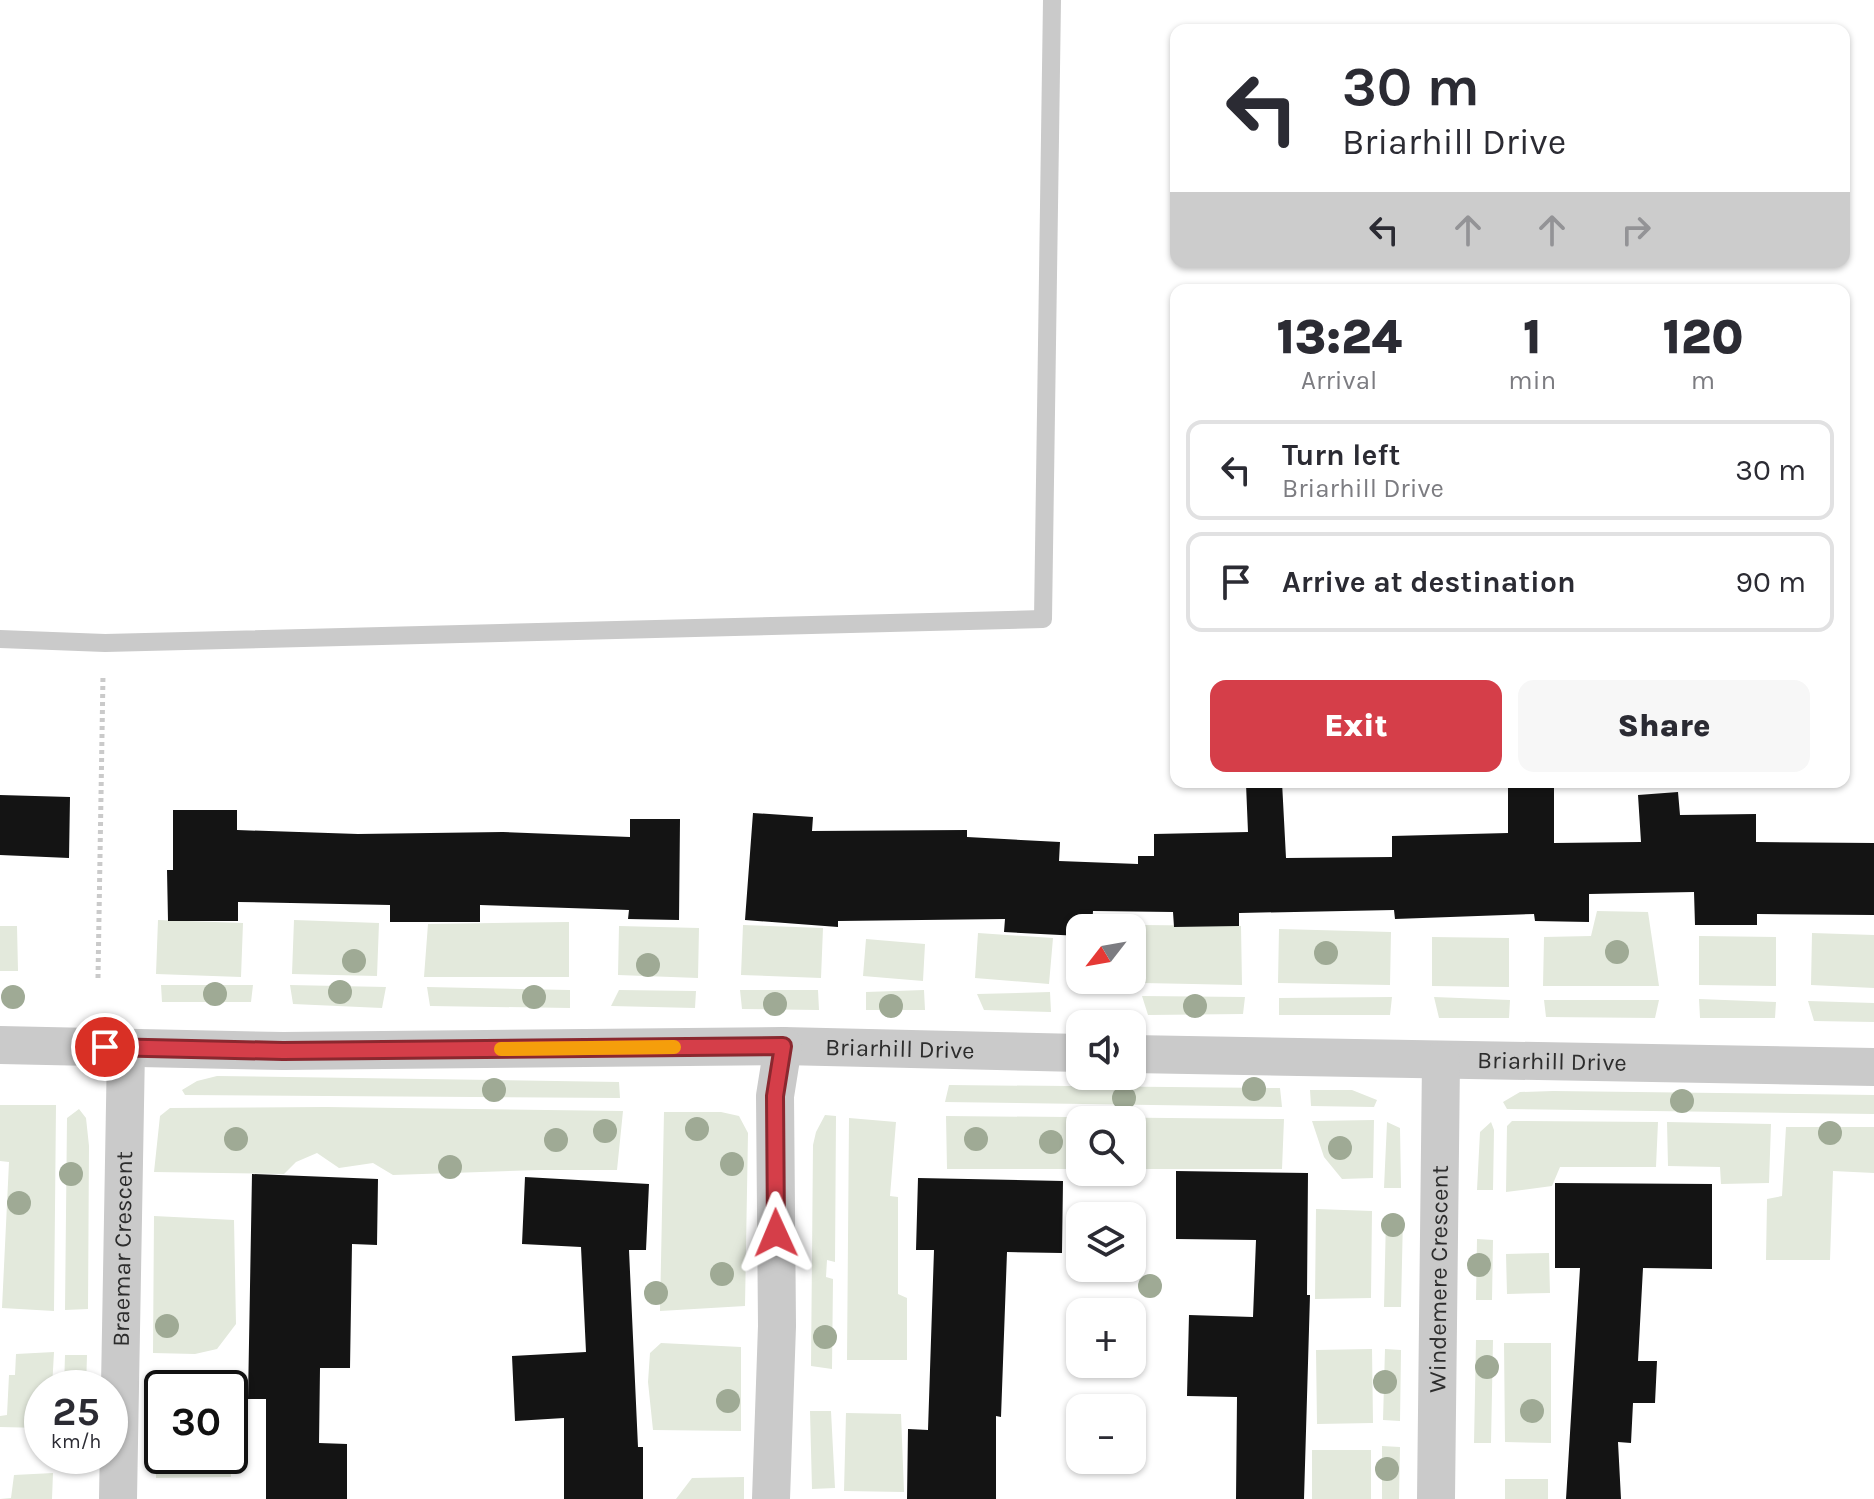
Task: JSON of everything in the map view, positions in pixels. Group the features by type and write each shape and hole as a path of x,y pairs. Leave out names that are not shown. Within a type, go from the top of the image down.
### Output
{"street":[{"name":"Briarhill Drive","path":"0,1045 283,1051 783,1046 1066,1053"},
{"path":"771,1499 777,1326 775,1096 783,1046"},
{"name":"Braemar Crescent","path":"118,1499 126,1049"},
{"name":"Briarhill Drive","path":"1146,1054 1874,1067"},
{"name":"Windemere Crescent","path":"1436,1499 1441,1061"}],"lane":[{"path":"0,639 105,643 1043,619 1052,0"}],"path":[{"path":"98,978 105,643"}],"shaded area":[{"path":"1597,911 1648,912 1659,986 1543,986 1544,937 1591,936"},
{"path":"158,920 243,923 241,977 156,974"},
{"path":"294,920 379,923 377,976 292,974"},
{"path":"569,922 569,977 424,977 428,924"},
{"path":"743,925 823,928 821,978 741,975"},
{"path":"1146,925 1241,926 1242,985 1146,983"},
{"path":"0,926 17,926 18,971 0,971"},
{"path":"619,926 699,928 698,978 618,975"},
{"path":"1279,929 1391,932 1390,985 1278,983"},
{"path":"978,933 1053,938 1049,984 975,978"},
{"path":"1812,933 1874,935 1874,988 1811,985"},
{"path":"1699,936 1776,937 1776,986 1699,985"},
{"path":"1432,937 1509,938 1509,987 1432,986"},
{"path":"866,939 925,944 923,981 863,976"},
{"path":"161,985 253,985 251,1002 162,1002"},
{"path":"290,985 386,987 382,1008 293,1004"},
{"path":"427,987 570,990 570,1008 430,1006"},
{"path":"619,990 696,991 695,1008 611,1006"},
{"path":"740,990 818,990 819,1010 742,1009"},
{"path":"924,990 925,1010 866,1010 866,992"},
{"path":"1050,992 1051,1012 984,1010 977,994"},
{"path":"1142,996 1245,997 1243,1014 1148,1015"},
{"path":"1392,997 1390,1015 1279,1015 1279,998"},
{"path":"1434,997 1510,1000 1509,1018 1439,1018"},
{"path":"1699,999 1776,1002 1775,1018 1700,1018"},
{"path":"1544,1000 1659,1000 1655,1018 1546,1017"},
{"path":"1808,1001 1874,1003 1874,1022 1814,1021"},
{"path":"217,1076 619,1082 620,1098 185,1095 182,1090 197,1081"},
{"path":"949,1085 1066,1086 1066,1090 1146,1090 1146,1087 1280,1088 1282,1107 945,1102"},
{"path":"1310,1090 1352,1090 1377,1100 1374,1107 1311,1106"},
{"path":"1520,1092 1874,1095 1874,1114 1507,1109 1503,1102"},
{"path":"0,1105 56,1105 54,1311 2,1308 9,1162 0,1161"},
{"path":"170,1108 623,1111 617,1170 393,1175 373,1163 339,1168 317,1153 296,1162 284,1174 154,1172 160,1116"},
{"path":"79,1109 86,1118 89,1146 88,1309 65,1310 67,1118"},
{"path":"664,1112 721,1112 739,1116 748,1133 745,1306 660,1311"},
{"path":"825,1115 836,1116 835,1262 827,1260 826,1277 833,1279 832,1369 811,1366 813,1145"},
{"path":"946,1116 1066,1117 1066,1169 947,1169"},
{"path":"849,1118 896,1122 890,1196 898,1197 898,1294 907,1298 907,1360 847,1360"},
{"path":"1146,1118 1284,1119 1282,1169 1146,1169"},
{"path":"1374,1120 1373,1178 1342,1179 1324,1157 1312,1121"},
{"path":"1512,1121 1658,1122 1656,1167 1560,1167 1552,1186 1506,1192 1507,1126"},
{"path":"1387,1122 1400,1128 1401,1188 1384,1188"},
{"path":"1491,1122 1494,1130 1493,1190 1477,1190 1480,1132"},
{"path":"1667,1122 1771,1124 1769,1183 1721,1184 1720,1167 1668,1166"},
{"path":"1786,1127 1874,1127 1874,1173 1833,1171 1830,1260 1766,1260 1767,1199 1782,1196"},
{"path":"1316,1209 1372,1211 1371,1298 1315,1299"},
{"path":"154,1216 234,1220 236,1324 217,1349 195,1354 153,1353"},
{"path":"1386,1217 1403,1217 1401,1307 1384,1307"},
{"path":"1477,1239 1493,1240 1492,1300 1476,1300"},
{"path":"1549,1253 1550,1293 1507,1294 1506,1254"},
{"path":"1476,1340 1493,1340 1491,1443 1474,1443"},
{"path":"661,1343 741,1347 741,1431 653,1430 648,1382 650,1353"},
{"path":"1504,1343 1551,1343 1551,1443 1505,1442"},
{"path":"1372,1349 1373,1423 1317,1424 1316,1350"},
{"path":"1385,1349 1401,1350 1400,1421 1383,1420"},
{"path":"54,1352 53,1370 24,1370 24,1428 0,1427 0,1416 7,1415 9,1375 15,1375 16,1354"},
{"path":"65,1355 87,1355 87,1370 65,1370"},
{"path":"810,1411 831,1411 835,1488 812,1489"},
{"path":"846,1413 901,1414 904,1492 844,1491"},
{"path":"1382,1446 1400,1447 1399,1499 1382,1499"},
{"path":"1312,1450 1371,1450 1371,1499 1312,1499"},
{"path":"53,1474 52,1499 0,1499 11,1498 14,1475"},
{"path":"156,1474 231,1474 231,1477 156,1478"},
{"path":"744,1477 744,1499 676,1499 692,1478"},
{"path":"1505,1479 1548,1479 1548,1499 1505,1499"}],"building":[{"path":"1246,788 1282,788 1286,858 1392,857 1392,836 1508,833 1508,788 1554,788 1554,843 1641,842 1638,795 1678,792 1680,815 1756,814 1756,842 1874,843 1874,915 1757,914 1757,925 1695,925 1694,892 1589,894 1589,922 1535,921 1534,914 1395,919 1394,910 1239,913 1239,926 1174,927 1173,912 1093,911 1093,914 1066,914 1066,935 1004,932 1005,919 838,921 838,927 745,920 753,813 813,817 812,831 967,830 967,837 1060,842 1059,861 1138,864 1138,856 1154,856 1154,834 1248,832"},
{"path":"0,795 70,797 69,858 0,855"},
{"path":"173,810 237,810 237,830 358,834 503,832 630,837 630,819 680,819 679,920 628,919 629,910 480,905 480,922 390,922 390,905 238,902 238,921 168,921 167,870 173,870"},
{"path":"1176,1171 1308,1173 1307,1295 1310,1295 1304,1499 1236,1499 1237,1397 1187,1396 1189,1315 1253,1317 1256,1240 1176,1239"},
{"path":"252,1174 378,1179 377,1245 352,1244 350,1368 320,1368 319,1443 347,1444 347,1499 266,1499 266,1399 248,1399"},
{"path":"525,1177 649,1184 646,1250 629,1250 638,1447 643,1447 643,1499 564,1499 564,1418 515,1421 512,1356 586,1352 581,1247 522,1244"},
{"path":"918,1178 1063,1181 1062,1253 1007,1252 1001,1417 996,1416 996,1499 907,1499 908,1429 928,1430 934,1250 916,1250"},
{"path":"1555,1183 1712,1184 1712,1269 1643,1268 1638,1361 1657,1361 1655,1403 1633,1403 1631,1443 1618,1442 1621,1499 1566,1499 1580,1268 1555,1268"}],"slow traffic":[{"path":"501,1049 674,1047"}],"route":[{"path":"105,1047 283,1051 783,1046 775,1096 776,1233"}]}
